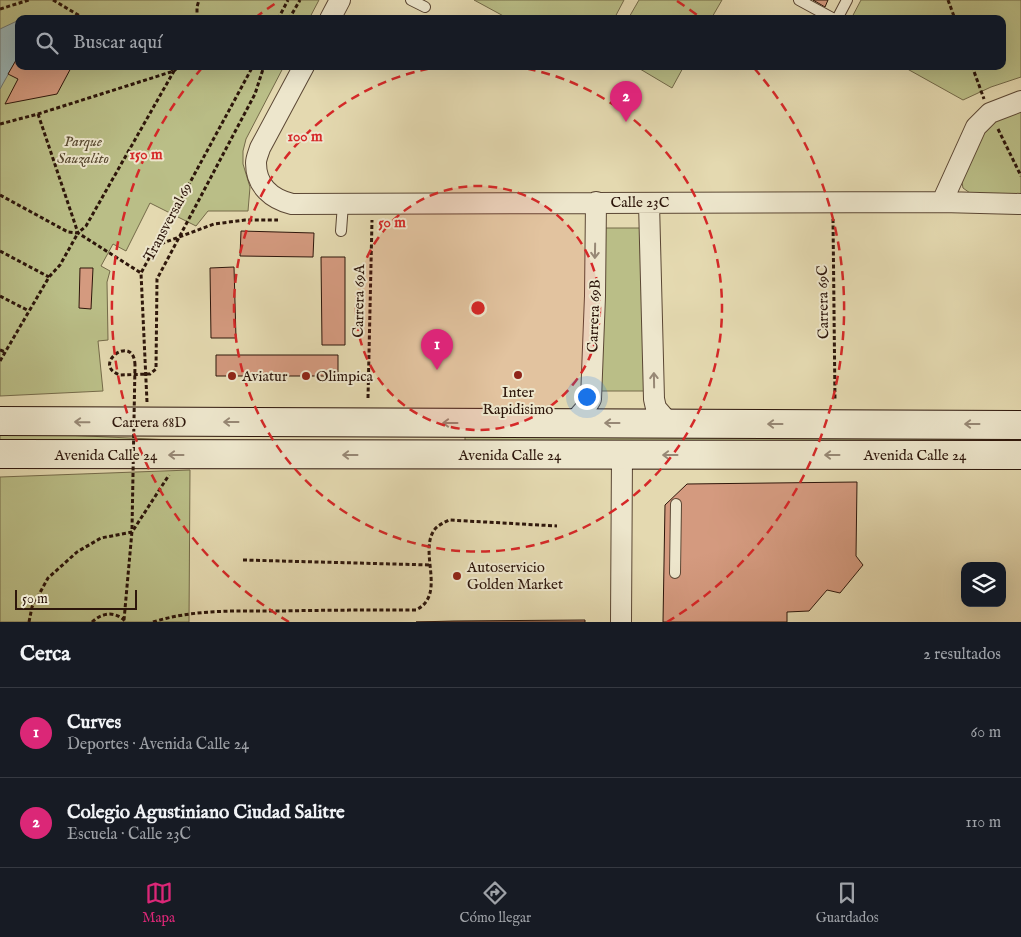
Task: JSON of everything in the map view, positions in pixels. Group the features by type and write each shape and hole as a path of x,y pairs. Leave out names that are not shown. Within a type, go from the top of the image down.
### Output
{"main road":[{"name":"Carrera 68D","path":"0,421 298,422"},
{"name":"Avenida Calle 24","path":"298,422 1021,424"},
{"path":"225,455 298,422"},
{"path":"332,422 429,455"},
{"name":"Avenida Calle 24","path":"0,454 1021,455"}],"street":[{"path":"332,15 340,0"},
{"name":"Calle 23C","path":"302,70 260,148 256,162 264,188 273,197 292,204 596,202 942,202 1021,204"},
{"path":"942,202 976,127 990,113 1021,101"},
{"name":"Carrera 69B","path":"573,423 591,399 596,202"},
{"path":"649,203 654,399 656,408 670,424"},
{"path":"621,622 622,455"}],"lane":[{"path":"411,0 425,7"},
{"path":"800,0 828,15"},
{"path":"838,15 847,0"},
{"path":"341,231 343,204"},
{"path":"675,574 676,504"}],"path":[{"path":"0,9 29,0"},
{"path":"53,0 78,15"},
{"path":"197,15 199,0"},
{"path":"280,15 288,0"},
{"path":"291,15 300,0"},
{"path":"948,0 953,15"},
{"name":"Transversal 69","path":"148,422 141,273 251,70"},
{"path":"125,621 132,530 135,361 130,354 123,351 115,354 110,360 111,368 117,374 124,376 146,375 153,373 156,367 157,279 255,94 263,70"},
{"path":"974,70 990,113 1021,176"},
{"path":"0,124 38,114 174,71"},
{"path":"0,361 49,277 60,265 78,232 86,226 174,71"},
{"path":"38,114 78,232"},
{"path":"0,195 68,232 78,232 141,273"},
{"name":"Carrera 69C","path":"833,203 835,401"},
{"name":"Carrera 69A","path":"368,398 372,204"},
{"path":"155,246 214,224 245,220 284,220"},
{"path":"0,251 49,277"},
{"path":"0,296 29,311"},
{"path":"0,350 5,352"},
{"path":"29,622 32,607 48,578 77,552 101,538 132,530 170,475"},
{"path":"153,622 180,615 244,611 416,610 428,601 430,590 430,542 433,532 439,525 449,520 558,526"},
{"path":"242,560 430,565"},
{"path":"92,622 105,614 119,616 125,621"}],"green space":[{"name":"Parque Sauzalito","path":"0,0 319,0 311,15 15,15 15,70 282,70 246,139 243,151 243,164 250,187 248,211 208,211 196,226 150,203 126,251 113,244 101,266 110,271 107,282 108,340 98,341 103,391 0,396"},
{"path":"474,0 624,0 616,15 502,15"},
{"path":"639,0 722,0 713,15 630,15"},
{"path":"861,0 1021,0 1021,77 991,87 963,100 909,70 1006,70 1006,15 853,15"},
{"path":"642,70 682,70 672,88"},
{"path":"1021,111 1021,196 970,193 963,188 961,177 984,133 995,121 1006,115"},
{"path":"600,228 645,228 645,391 600,391"},
{"path":"0,432 194,441 0,446"},
{"path":"465,435 1021,435 1021,447 465,448"},
{"path":"190,470 189,622 0,622 0,477"}],"water":[{"path":"15,22 15,62 0,89 0,29"}],"building":[{"path":"813,0 828,0 825,7"},
{"path":"15,62 15,70 70,70 57,94 5,104 18,79 8,74"},
{"path":"241,231 314,233 313,257 240,256"},
{"path":"321,257 345,257 345,345 322,345"},
{"path":"234,267 236,338 211,338 210,268"},
{"path":"80,268 93,268 91,309 79,308"},
{"path":"216,355 338,355 338,376 216,376"},
{"path":"857,482 856,556 863,565 840,593 827,590 809,611 787,612 787,622 663,622 665,505 687,484"},
{"path":"585,620 585,622 416,622 454,621"}],"place":[{"name":"Colegio Agustiniano Ciudad Salitre","path":"626,122"},
{"name":"Curves","path":"437,370"},
{"name":"Inter Rapidisimo","path":"518,375"},
{"name":"Aviatur","path":"232,376"},
{"name":"Olimpica","path":"306,376"},
{"name":"Autoservicio Golden Market","path":"457,576"}]}
